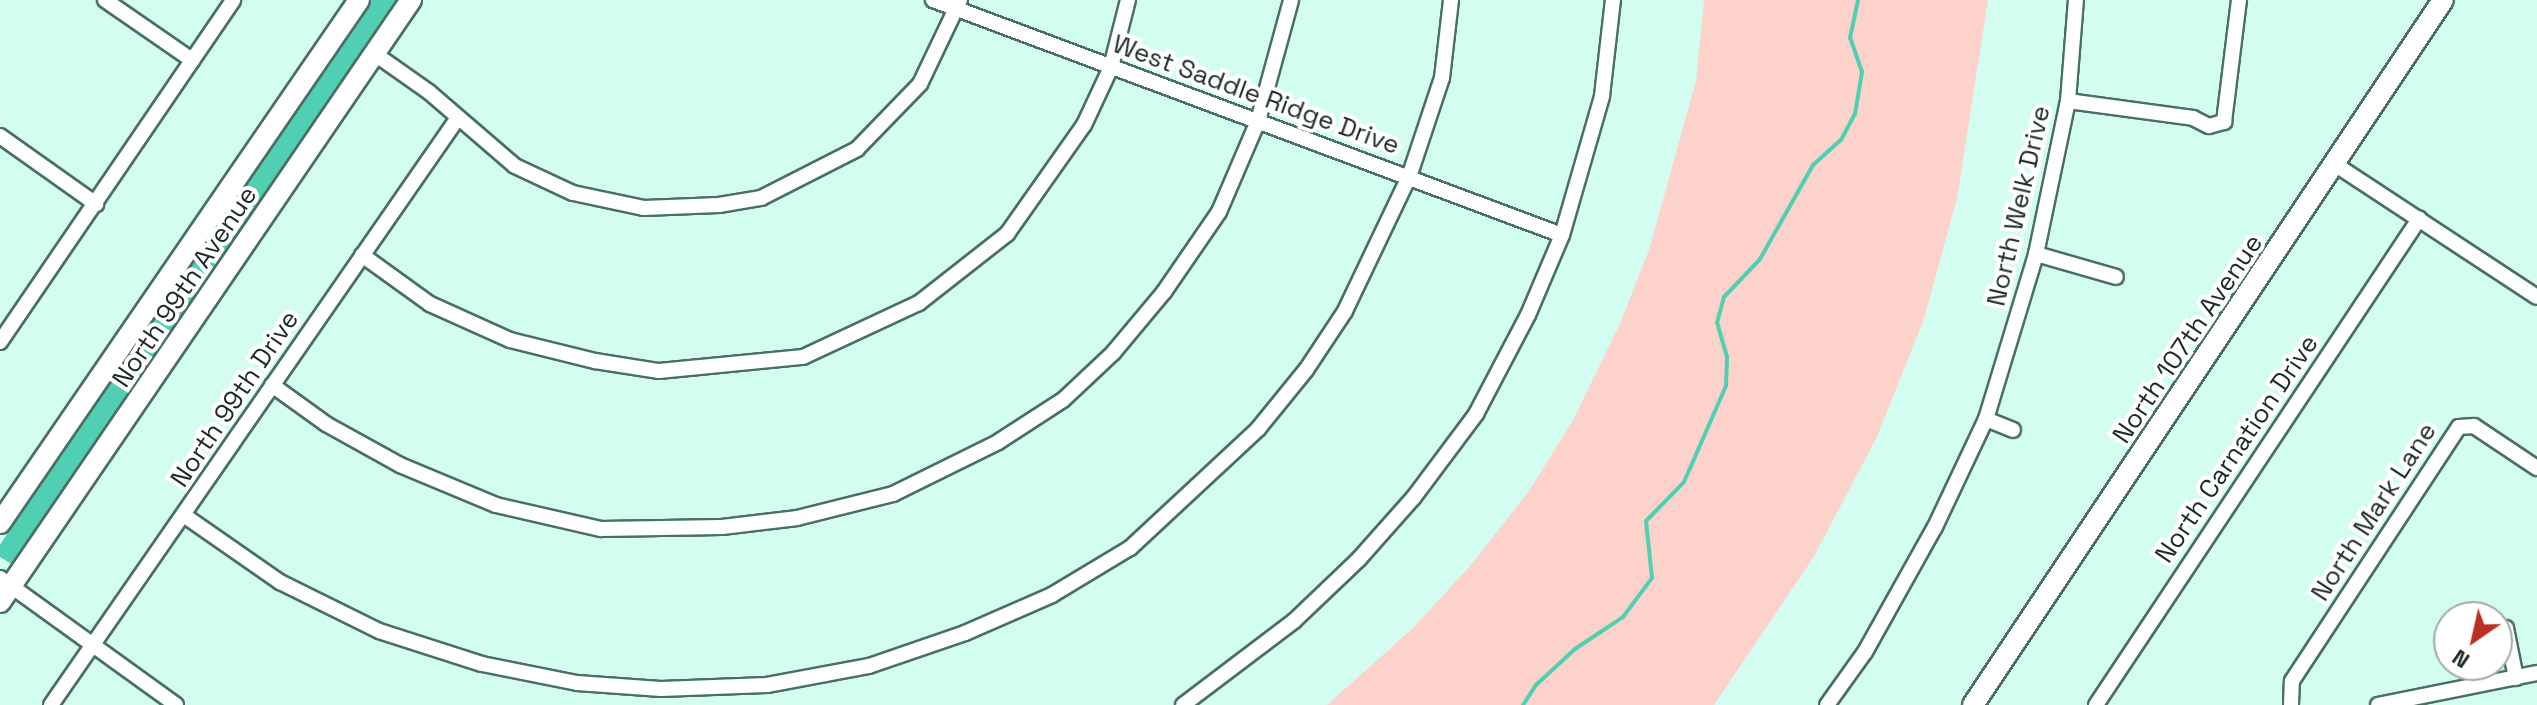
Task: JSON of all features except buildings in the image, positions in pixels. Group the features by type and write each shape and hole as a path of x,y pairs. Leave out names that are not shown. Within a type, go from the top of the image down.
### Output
{"main road":[{"name":"North 99th Avenue","path":"0,523 359,0"},
{"name":"North 99th Avenue","path":"4,589 411,0"},
{"name":"North 107th Avenue","path":"1973,705 2336,165 2443,0"}],"street":[{"path":"105,0 192,60"},
{"path":"0,342 233,0"},
{"name":"West Saddle Ridge Drive","path":"933,0 959,5 1111,67 1562,235"},
{"path":"362,255 430,304 510,340 595,361 659,371 803,357 919,303 1007,234 1053,175 1111,67 1128,0"},
{"path":"272,385 326,424 400,465 496,505 601,529 722,527 797,518 893,494 998,442 1063,400 1113,353 1164,292 1219,212 1258,121 1291,0"},
{"path":"185,516 280,582 379,631 482,664 577,683 661,689 767,685 869,666 1052,595 1130,548 1217,470 1258,429 1322,346 1382,241 1409,177 1442,78 1451,0"},
{"path":"1183,705 1294,621 1414,497 1476,414 1528,315 1562,235 1602,96 1613,0"},
{"name":"North Welk Drive","path":"1827,705 1865,652 1935,527 1986,419 2036,254 2068,101 2076,0"},
{"path":"2068,101 2193,118 2209,126 2224,122 2239,0"},
{"path":"375,54 429,92 515,166 573,193 644,208 761,198 857,149 888,121 920,84 959,5"},
{"name":"North 99th Drive","path":"51,705 185,516 457,119"},
{"path":"0,136 96,204"},
{"path":"2336,165 2537,297"},
{"name":"North Carnation Drive","path":"2096,705 2419,219"},
{"path":"2036,254 2116,277"},
{"path":"1986,419 2013,430"},
{"name":"North Mark Lane","path":"2291,705 2292,681 2459,427 2474,426 2537,468"},
{"path":"4,589 176,705"},
{"path":"2513,663 2516,678"},
{"path":"2378,705 2537,673"}],"shaded area":[{"path":"364,0 399,0 15,566 0,557 0,545 67,439"},
{"path":"1704,0 1988,0 1957,198 1924,319 1876,439 1813,558 1714,705 1327,705 1413,628 1470,566 1529,491 1572,422 1619,326 1649,250 1696,81"}],"waterway":[{"path":"1523,705 1536,685 1575,649 1623,617 1652,578 1646,521 1684,482 1726,386 1727,357 1717,323 1724,297 1760,259 1813,165 1841,140 1855,114 1862,72 1850,38 1858,0"}]}
